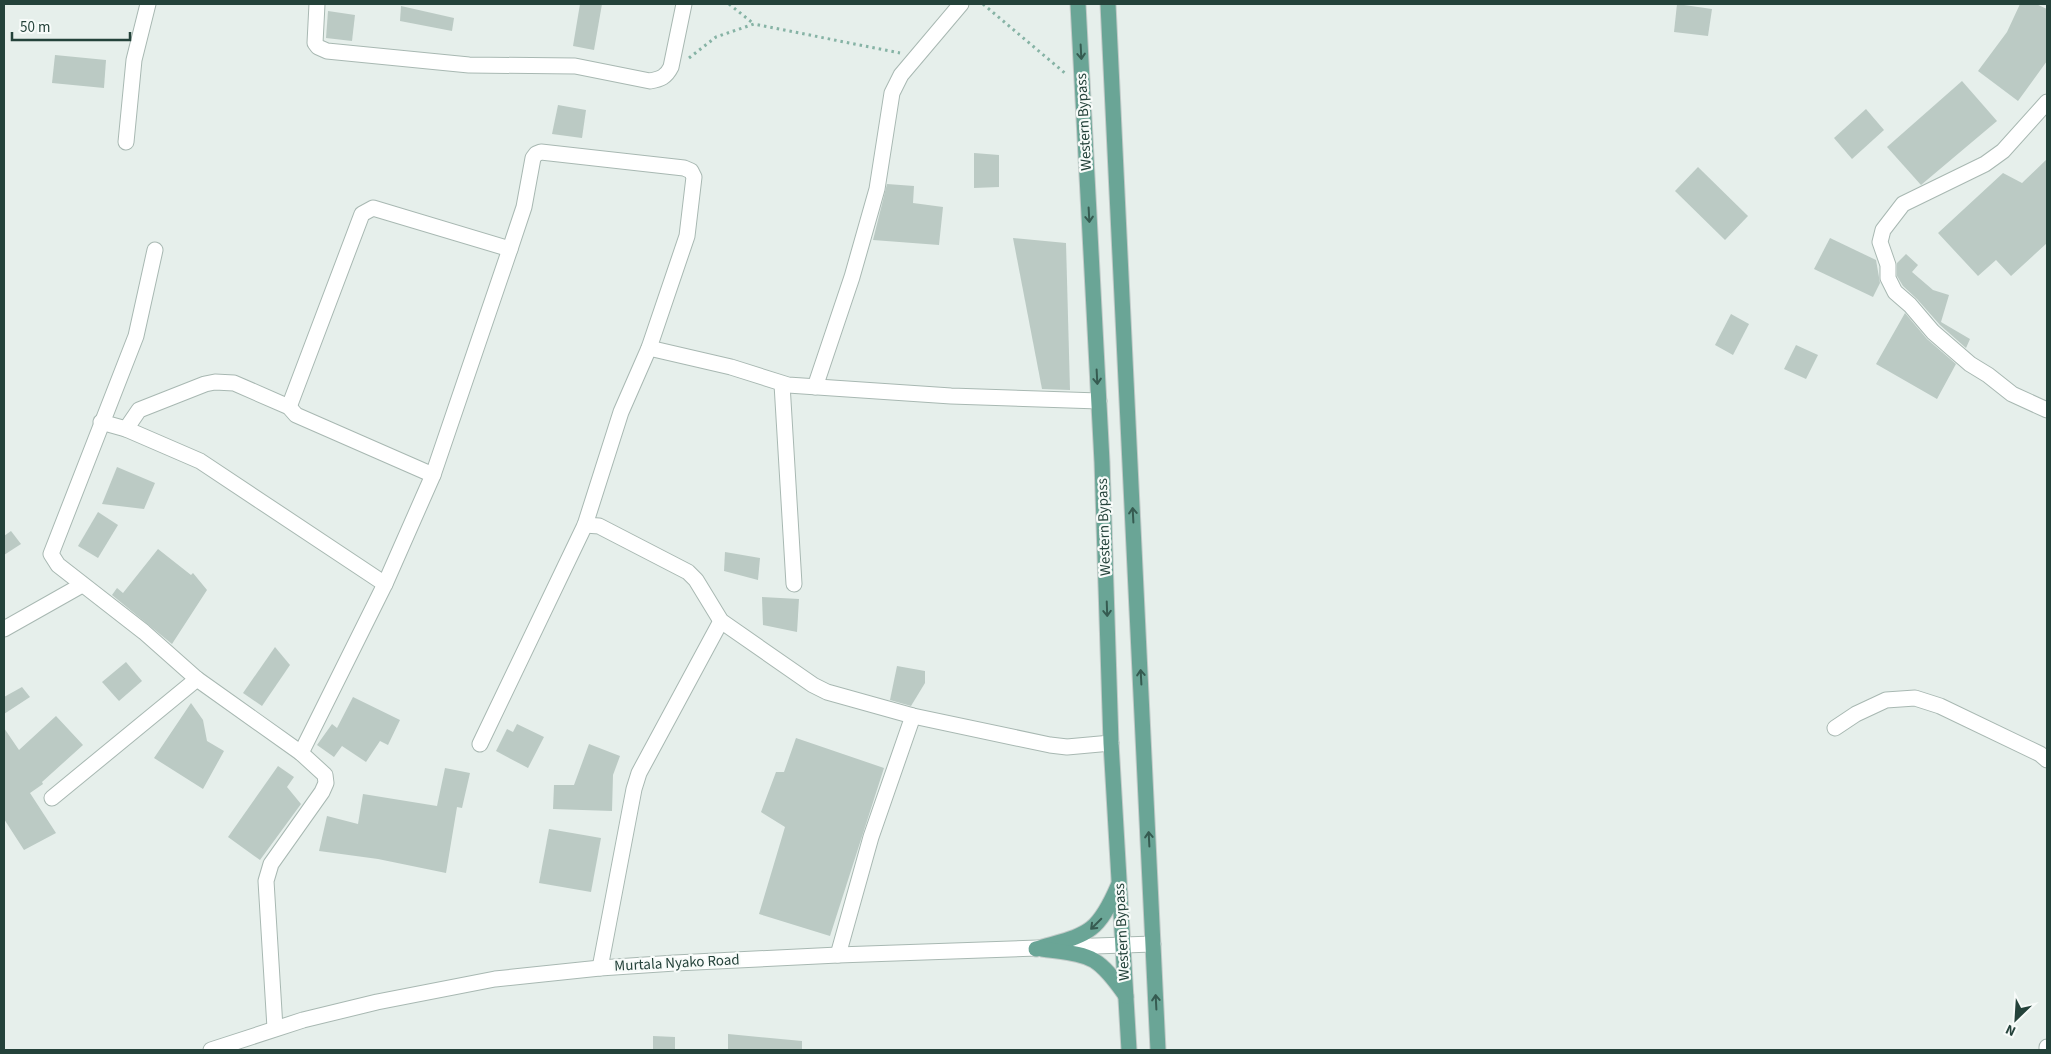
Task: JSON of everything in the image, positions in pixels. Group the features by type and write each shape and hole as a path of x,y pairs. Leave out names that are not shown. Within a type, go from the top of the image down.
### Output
{"main road":[{"name":"Western Bypass","path":"1078,4 1099,401 1111,743 1129,1050"},
{"name":"Western Bypass","path":"1108,4 1158,1050"},
{"path":"1036,948 1088,932 1104,916 1120,882"},
{"path":"1036,948 1089,957 1108,971 1126,996"}],"street":[{"path":"126,142 134,60 148,4"},
{"path":"317,4 315,43 318,47 327,51 469,65 575,66 650,81 660,80 671,67 684,4"},
{"path":"815,387 852,277 877,189 892,92 901,75 961,4"},
{"path":"2047,102 2003,151 1986,164 1903,204 1883,230 1880,242 1888,266 1888,278 1895,292 1910,305 1933,332 1970,364 1988,375 2012,394 2047,410"},
{"path":"301,753 385,584 433,475 524,207 533,158 541,152 684,168 691,171 694,177 687,236 649,348 620,412 586,525 480,744"},
{"path":"289,407 362,214 373,208 510,249"},
{"path":"155,250 136,336 51,554 58,565 82,586 144,632 197,679 301,753 325,776 326,783 322,792 271,864 267,873 266,890 275,1028"},
{"path":"649,348 731,367 782,384 950,396 1099,401"},
{"path":"126,429 139,410 205,384 215,382 234,383 289,407 296,415 433,475"},
{"path":"782,384 794,584"},
{"path":"102,422 126,429 200,461 385,584"},
{"path":"586,525 600,526 688,572 696,580 721,621 820,689 913,716 1055,746 1068,747 1111,743"},
{"path":"4,629 82,586"},
{"path":"600,968 634,789 639,774 721,621"},
{"path":"52,798 197,679"},
{"path":"1835,728 1856,714 1886,700 1915,698 1940,706 2040,754 2047,760"},
{"path":"838,954 871,837 913,716"},
{"name":"Murtala Nyako Road","path":"211,1050 275,1028 377,1002 495,979 600,968 838,954 1154,944"}],"path":[{"path":"729,4 754,24 917,56"},
{"path":"983,4 1082,87"},
{"path":"688,59 716,37 754,24"}],"building":[{"path":"580,4 602,4 594,50 573,46"},
{"path":"1677,4 1712,9 1708,36 1674,32"},
{"path":"2020,4 2036,4 2047,9 2047,61 2018,101 1978,71 2007,32"},
{"path":"401,6 454,18 452,31 400,21"},
{"path":"328,11 355,15 352,41 326,38"},
{"path":"55,55 106,60 104,88 52,83"},
{"path":"1962,81 1997,121 1921,185 1887,147"},
{"path":"558,105 586,110 582,138 552,134"},
{"path":"1866,109 1884,130 1852,159 1834,138"},
{"path":"974,153 999,155 999,187 974,188"},
{"path":"2047,159 2047,243 2011,276 1996,260 1978,276 1938,233 2003,173 2022,183"},
{"path":"1698,167 1748,216 1725,240 1675,191"},
{"path":"887,184 914,186 913,203 943,207 939,245 873,240"},
{"path":"1013,238 1066,243 1070,390 1042,389"},
{"path":"1830,238 1876,260 1880,283 1873,297 1814,269"},
{"path":"1906,254 1918,265 1912,272 1933,290 1949,295 1941,322 1970,339 1966,348 1940,325 1903,286 1897,276 1897,263"},
{"path":"1905,313 1927,339 1956,364 1937,399 1876,364"},
{"path":"1731,314 1749,324 1733,355 1715,345"},
{"path":"1796,345 1818,355 1806,379 1784,369"},
{"path":"117,467 155,483 144,509 102,504"},
{"path":"98,512 118,525 98,558 78,546"},
{"path":"11,531 21,544 4,555 4,536"},
{"path":"158,549 191,575 193,573 207,590 172,644 112,595 117,588 123,593"},
{"path":"725,552 760,558 758,580 724,571"},
{"path":"762,597 799,599 797,632 763,625"},
{"path":"275,647 290,665 262,706 243,693"},
{"path":"126,662 142,681 119,701 102,682"},
{"path":"897,666 925,671 925,683 911,706 890,700"},
{"path":"22,687 30,697 4,714 4,697"},
{"path":"353,697 400,720 388,745 380,741 366,762 342,746 334,757 317,745 332,724 337,728"},
{"path":"191,703 203,720 207,741 224,751 203,789 154,758"},
{"path":"56,716 83,745 42,782 43,784 30,793 56,833 24,850 4,819 4,728 19,750"},
{"path":"517,724 544,737 528,768 496,751 507,729 513,732"},
{"path":"796,738 884,768 830,936 759,914 785,827 761,812 776,772 784,772"},
{"path":"589,744 620,756 613,775 612,811 553,809 554,785 574,785"},
{"path":"278,766 294,777 287,787 301,804 260,860 228,837"},
{"path":"445,768 470,773 462,808 457,807 446,873 378,859 319,851 327,816 358,824 363,794 437,806"},
{"path":"549,829 601,838 591,892 539,883"},
{"path":"728,1034 802,1041 802,1050 728,1050"},
{"path":"653,1036 675,1037 675,1050 653,1050"}]}
